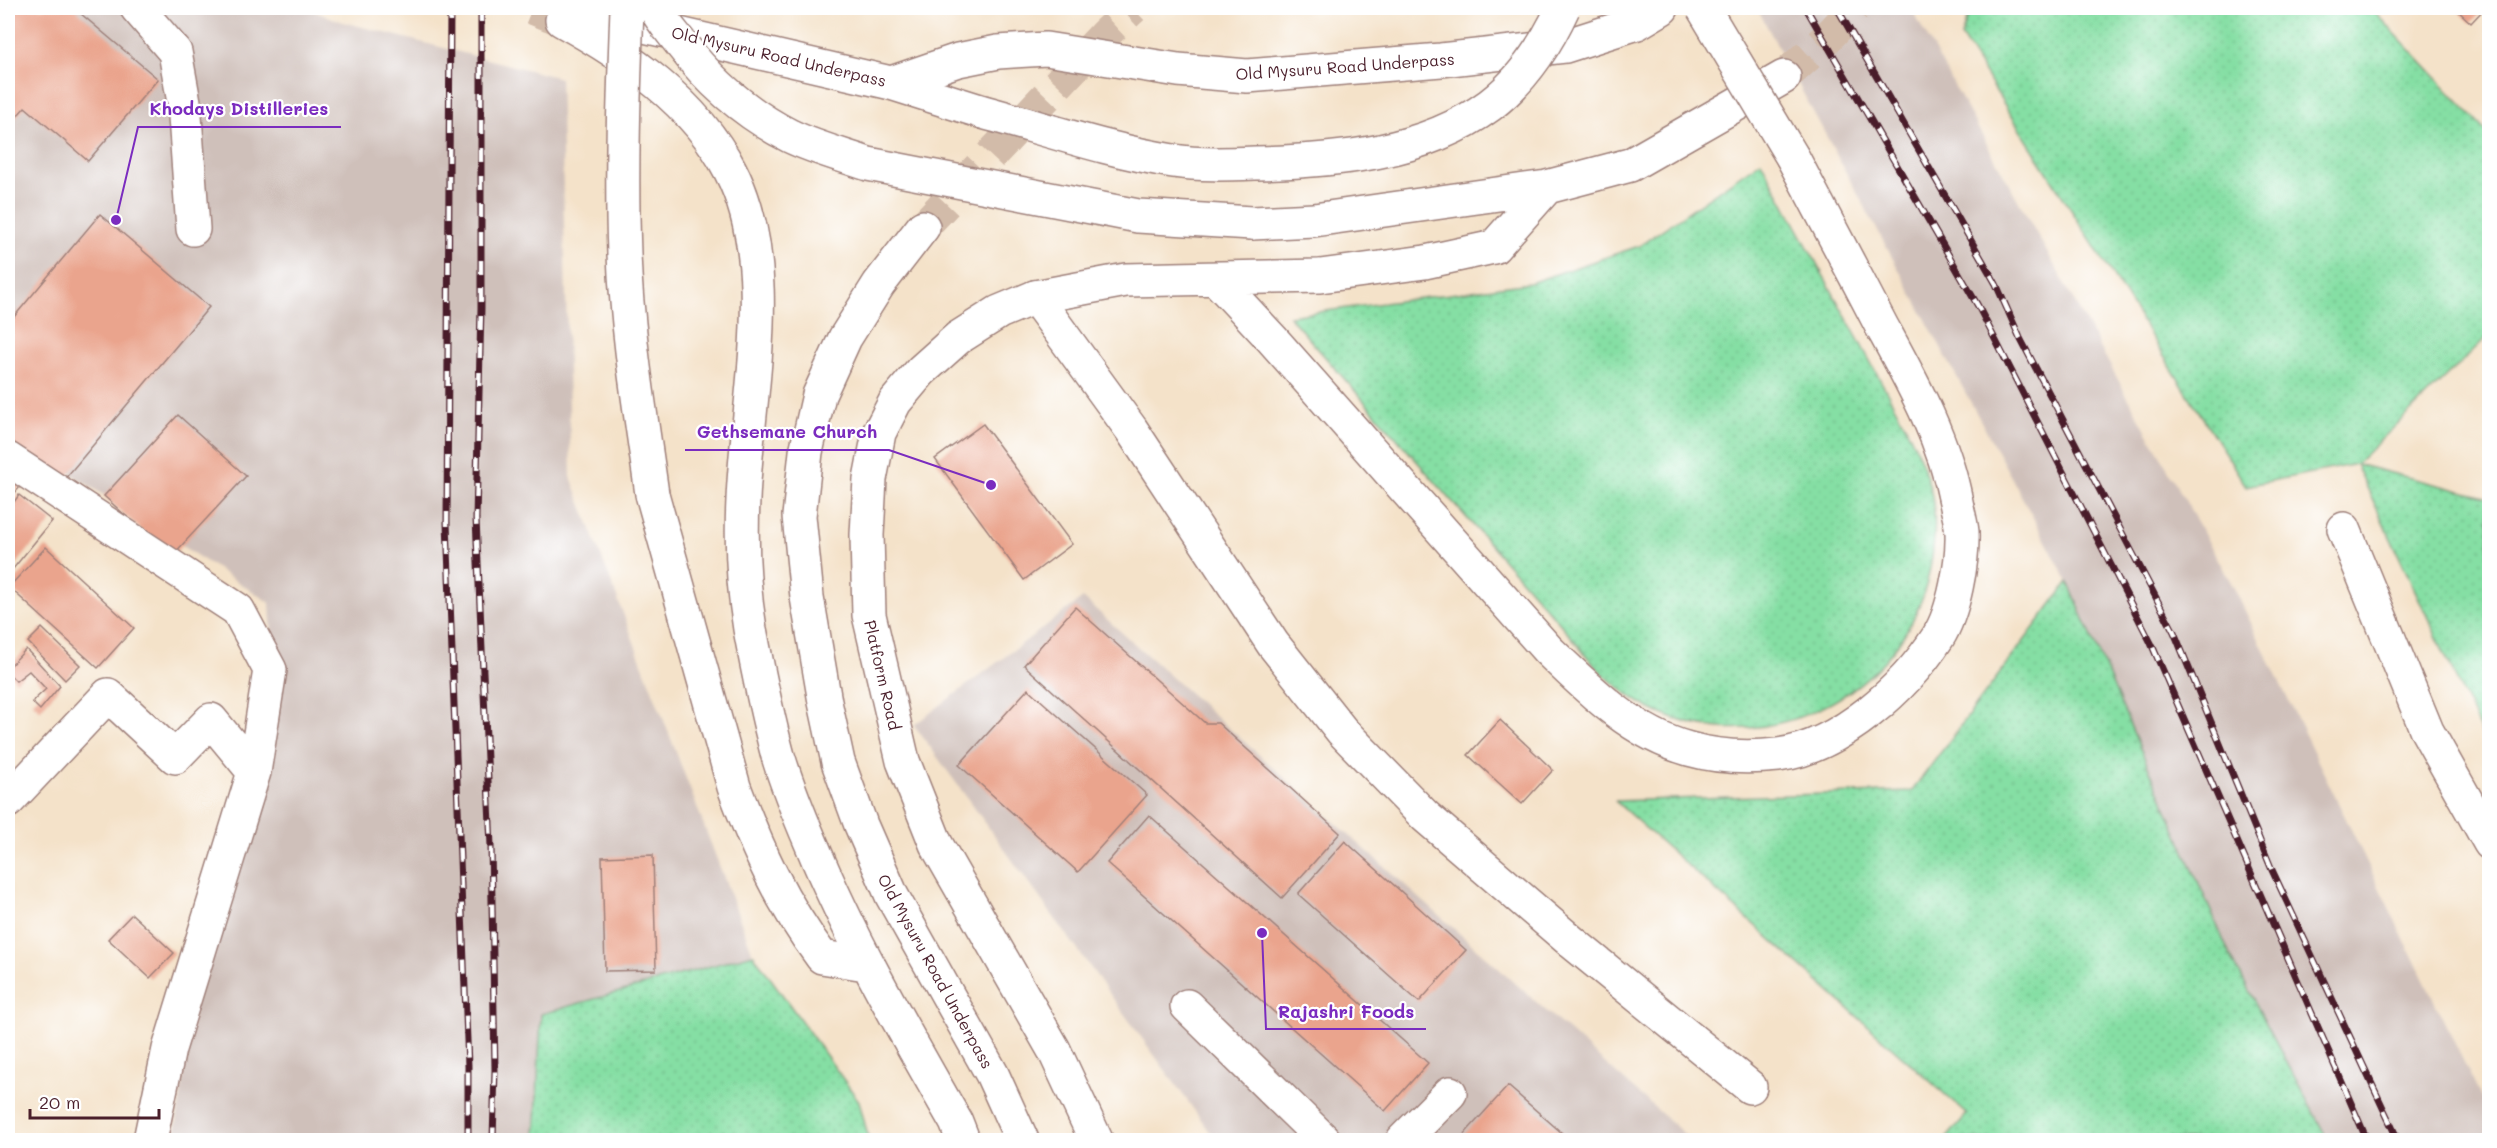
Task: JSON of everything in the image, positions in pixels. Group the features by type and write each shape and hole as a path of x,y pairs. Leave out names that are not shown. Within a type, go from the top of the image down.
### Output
{"main road":[{"path":"137,8 175,52 184,102 193,228"},
{"path":"627,8 622,158 624,256 633,364 652,494 735,786 751,832 795,922 822,957 866,964"},
{"path":"655,8 694,61 716,85 756,115 790,136 826,150 868,164 1138,216 1252,223 1314,220 1546,187 1630,165 1784,77"},
{"path":"891,83 983,112 1128,152 1175,161 1226,164 1311,162 1404,146 1446,131 1490,105 1527,70 1553,29 1563,8"},
{"name":"Old Mysuru Road Underpass","path":"564,14 891,83 958,60 998,52 1046,50 1178,70 1247,76 1441,60 1565,46 1637,22 1662,8"},
{"path":"1216,279 1548,650 1586,687 1656,736 1689,749 1734,756 1780,755 1822,741 1863,718 1902,684 1939,636 1958,583 1962,531 1951,475 1931,418 1793,158 1703,8"},
{"path":"564,14 652,77 691,116 716,147 730,170 745,204 757,283 758,327 743,498 742,550 750,627 778,756 828,886 866,964 956,1122 963,1140"},
{"name":"Platform Road","path":"1096,1140 1054,1050 936,844 903,761 868,615 867,536 870,479 879,434 895,402 921,371 958,338 999,312 1035,297 1126,280 1320,276 1425,262 1494,247 1546,187"},
{"name":"Old Mysuru Road Underpass","path":"923,227 879,284 845,338 819,395 806,452 799,516 807,597 838,762 861,825 892,896 992,1074 1022,1140"},
{"path":"1035,297 1131,429 1273,644 1342,731 1425,816 1573,943 1750,1087"},
{"path":"8,459 238,610 270,670 254,772 169,1049 150,1140"},
{"path":"2344,529 2427,731 2490,843"},
{"path":"8,801 108,695 175,757 211,720 254,772"},
{"path":"1188,1006 1324,1140"},
{"path":"1402,1140 1450,1093"}],"shaded area":[{"path":"8,8 305,8 343,22 560,78 571,477 753,954 859,1101 869,1140 174,1140 208,914 272,639 270,603 8,433"},
{"path":"1757,8 1911,8 2234,588 2489,1114 2489,1140 2328,1140 2230,955 2068,582"},
{"path":"1083,598 1691,1140 1216,1140 914,725"}],"green space":[{"path":"1971,8 2371,8 2489,134 2489,335 2356,464 2246,486 1961,36"},
{"path":"1761,161 1914,444 1931,492 1934,537 1927,582 1910,624 1884,661 1851,690 1813,712 1771,725 1726,728 1682,721 1640,703 1610,681 1289,316 1530,283 1639,246"},
{"path":"2356,464 2489,498 2489,749"},
{"path":"2068,582 2230,955 2328,1140 1945,1140 1967,1114 1615,801 1912,791"},
{"path":"753,954 859,1101 869,1140 535,1140 541,1014"}],"building":[{"path":"8,8 74,8 158,79 88,161 25,107 11,123 8,120"},
{"path":"2455,8 2485,8 2471,23"},
{"path":"100,214 209,307 58,487 8,445 8,324"},
{"path":"178,415 246,476 171,557 104,496"},
{"path":"983,424 1072,544 1024,580 935,459"},
{"path":"8,470 25,481 8,501"},
{"path":"19,495 52,521 8,575 8,510"},
{"path":"46,547 134,628 98,668 9,587"},
{"path":"1075,607 1205,723 1218,723 1340,833 1282,898 1024,665"},
{"path":"42,628 80,665 65,680 28,642"},
{"path":"26,649 60,686 40,710 32,702 46,689 29,671 16,681 8,673 8,668"},
{"path":"1028,689 1147,795 1078,872 959,765"},
{"path":"1500,720 1553,770 1522,804 1468,755"},
{"path":"1149,815 1428,1063 1385,1111 1107,863"},
{"path":"1345,841 1466,950 1419,1002 1298,894"},
{"path":"653,855 656,970 605,971 602,857"},
{"path":"132,914 174,953 150,978 108,939"},
{"path":"1508,1086 1570,1140 1459,1140"}],"tunnel":[{"path":"532,8 562,20"},
{"path":"923,227 1106,33 1133,8"},
{"path":"1784,77 1828,37 1855,8"}],"railway":[{"path":"450,8 447,523 468,1066 468,1140"},
{"path":"481,8 481,308 476,519 491,846 495,1070 493,1140"},
{"path":"1806,8 1978,306 2151,643 2367,1140"},
{"path":"1837,8 1996,284 2020,338 2174,632 2272,870 2398,1140"}],"place":[{"name":"Khodays Distilleries","path":"116,220"},
{"name":"Gethsemane Church","path":"991,485"},
{"name":"Rajashri Foods","path":"1262,933"}]}
